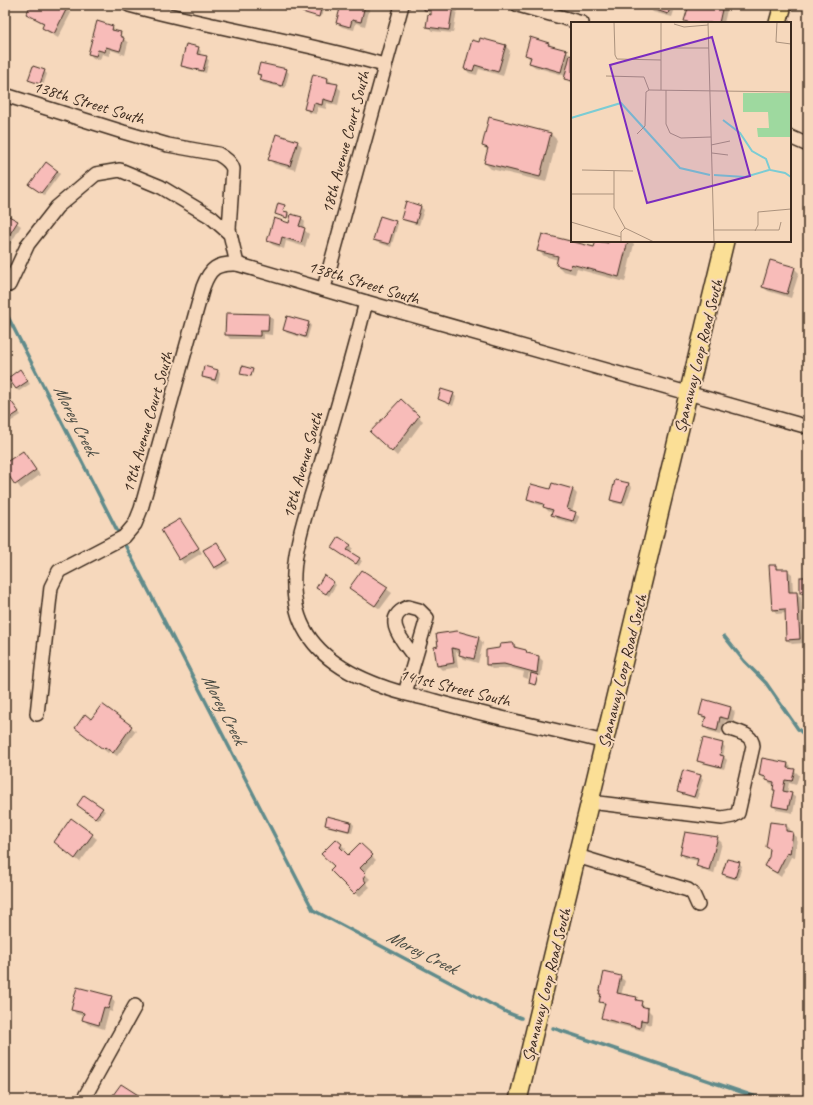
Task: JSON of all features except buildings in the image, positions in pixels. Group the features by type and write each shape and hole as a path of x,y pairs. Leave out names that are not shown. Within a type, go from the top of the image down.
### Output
{"main road":[{"path":"778,22 783,5"},
{"name":"Spanaway Loop Road South","path":"518,1100 726,242"}],"street":[{"path":"129,5 203,24 307,44 384,65"},
{"name":"18th Avenue Court South","path":"324,288 384,65 402,5"},
{"path":"518,5 578,22"},
{"name":"138th Street South","path":"5,95 168,145 218,154 225,158 232,164 234,176 228,219 229,233 237,256 237,264 808,427"},
{"path":"791,137 808,145"},
{"path":"9,285 28,244 52,213 96,174 120,170 162,187 211,217 229,233"},
{"name":"19th Avenue Court South","path":"37,714 51,587 59,571 124,536 135,524 141,510 207,277 221,264 237,264"},
{"name":"18th Avenue South","path":"310,638 301,621 295,599 297,553 366,302"},
{"name":"141st Street South","path":"310,638 333,661 350,673 382,687 605,742"},
{"path":"405,693 415,658"},
{"path":"590,802 722,818 734,816 738,813 740,805 751,754 752,740 748,736 730,729"},
{"path":"577,856 688,890 693,894 698,905"},
{"path":"83,1100 135,1006"}],"waterway":[{"name":"Morey Creek","path":"5,311 120,536"},
{"name":"Morey Creek","path":"123,541 313,910 508,1013 521,1018"},
{"path":"724,636 744,661 766,683 798,729 808,738"},
{"name":"Morey Creek","path":"553,1028 765,1100"}]}
